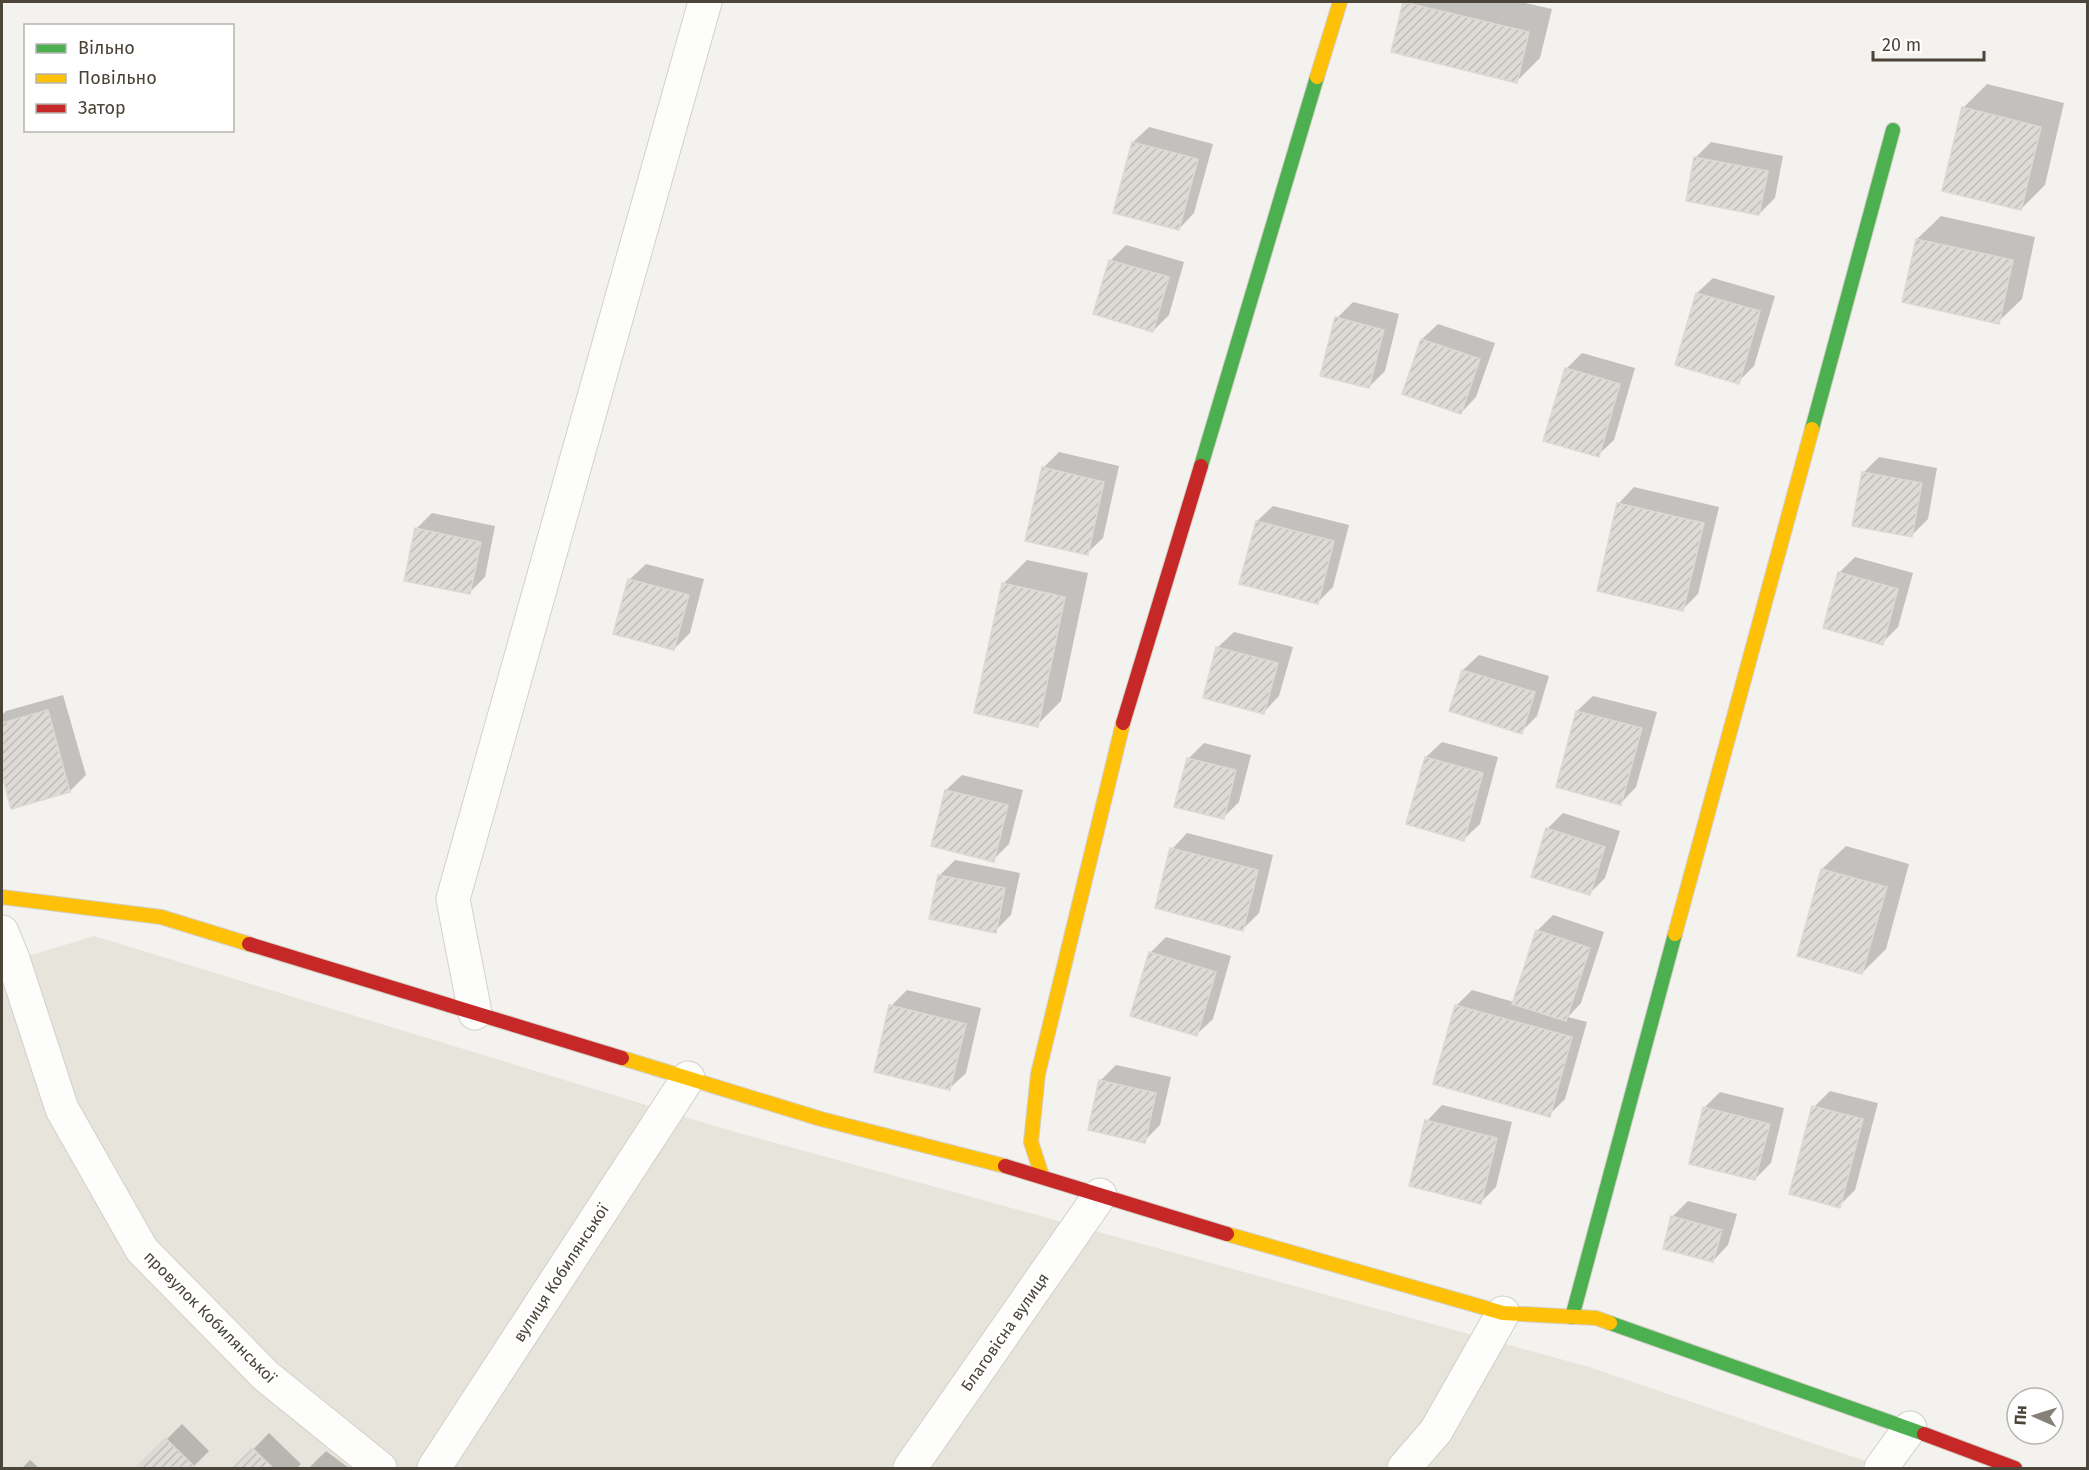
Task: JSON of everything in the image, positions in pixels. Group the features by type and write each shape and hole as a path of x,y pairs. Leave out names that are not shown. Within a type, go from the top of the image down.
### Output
{"street":[{"path":"475,1012 453,899 705,2"},
{"path":"1042,1176 1032,1142 1038,1074 1114,754 1340,2"},
{"path":"1572,1317 1893,130"},
{"path":"2,897 161,917 821,1119 1042,1176 1262,1245 1503,1313 1596,1318 1910,1428 2016,1468"},
{"name":"провулок Кобилянської","path":"2,932 62,1109 142,1250 266,1376 381,1468"},
{"name":"вулиця Кобилянської","path":"434,1468 688,1078"},
{"name":"Благовісна вулиця","path":"910,1468 1100,1194"},
{"path":"1404,1468 1436,1431 1503,1313"},
{"path":"1881,1468 1910,1428"}],"shaded area":[{"path":"94,936 725,1129 1589,1367 1886,1468 2,1468 2,964"}],"building":[{"path":"1403,2 1529,32 1517,83 1391,52"},
{"path":"1962,107 2041,127 2021,210 1942,191"},
{"path":"1132,142 1198,159 1179,230 1113,213"},
{"path":"1694,157 1768,171 1759,215 1686,201"},
{"path":"1916,239 2013,260 1999,324 1902,302"},
{"path":"1109,260 1169,277 1153,332 1093,314"},
{"path":"1696,293 1760,311 1739,384 1675,365"},
{"path":"1335,317 1384,330 1369,388 1320,376"},
{"path":"1421,339 1480,359 1461,414 1402,394"},
{"path":"1565,368 1620,384 1599,457 1543,441"},
{"path":"1042,467 1104,482 1088,555 1025,541"},
{"path":"1862,472 1922,483 1912,537 1852,526"},
{"path":"1617,503 1704,523 1683,611 1597,591"},
{"path":"1256,521 1334,541 1318,604 1239,584"},
{"path":"415,528 481,542 470,594 404,581"},
{"path":"1838,572 1898,589 1883,645 1823,628"},
{"path":"628,579 689,595 674,650 613,634"},
{"path":"1002,583 1065,597 1038,727 974,713"},
{"path":"1216,647 1278,663 1264,714 1203,698"},
{"path":"1462,670 1535,692 1522,734 1449,711"},
{"path":"48,710 70,792 11,809 2,774 2,723"},
{"path":"1576,711 1642,728 1621,805 1556,787"},
{"path":"1425,757 1483,773 1464,841 1406,824"},
{"path":"1187,758 1236,770 1224,819 1174,807"},
{"path":"945,790 1008,805 994,862 931,846"},
{"path":"1546,828 1605,847 1590,895 1531,877"},
{"path":"1170,848 1258,870 1243,931 1155,908"},
{"path":"1821,869 1887,887 1862,974 1797,956"},
{"path":"938,875 1005,888 996,933 929,919"},
{"path":"1536,930 1590,948 1566,1021 1512,1004"},
{"path":"1149,952 1216,972 1197,1036 1130,1016"},
{"path":"889,1005 966,1024 950,1090 874,1072"},
{"path":"1455,1005 1572,1037 1550,1117 1433,1084"},
{"path":"1099,1080 1156,1093 1145,1143 1088,1130"},
{"path":"1812,1106 1863,1119 1840,1208 1789,1194"},
{"path":"1703,1107 1770,1124 1755,1180 1689,1164"},
{"path":"1425,1120 1497,1138 1481,1204 1409,1186"},
{"path":"1671,1216 1722,1230 1713,1262 1663,1249"},
{"path":"165,1438 195,1467 136,1468"},
{"path":"252,1448 273,1468 232,1468"}],"traffic: fast":[{"path":"1201,466 1317,77"},
{"path":"1812,429 1893,130"},
{"path":"1572,1317 1675,934"},
{"path":"1610,1323 1924,1434"}],"traffic: slow":[{"path":"1317,77 1340,2"},
{"path":"1675,934 1812,429"},
{"path":"1042,1176 1031,1142 1038,1074 1123,723"},
{"path":"2,897 161,917 249,944"},
{"path":"622,1058 821,1119 1005,1166"},
{"path":"1227,1234 1503,1313 1596,1318 1610,1323"}],"traffic: jam":[{"path":"1123,723 1201,466"},
{"path":"249,944 622,1058"},
{"path":"1005,1166 1227,1234"},
{"path":"1924,1434 2015,1468"}]}
